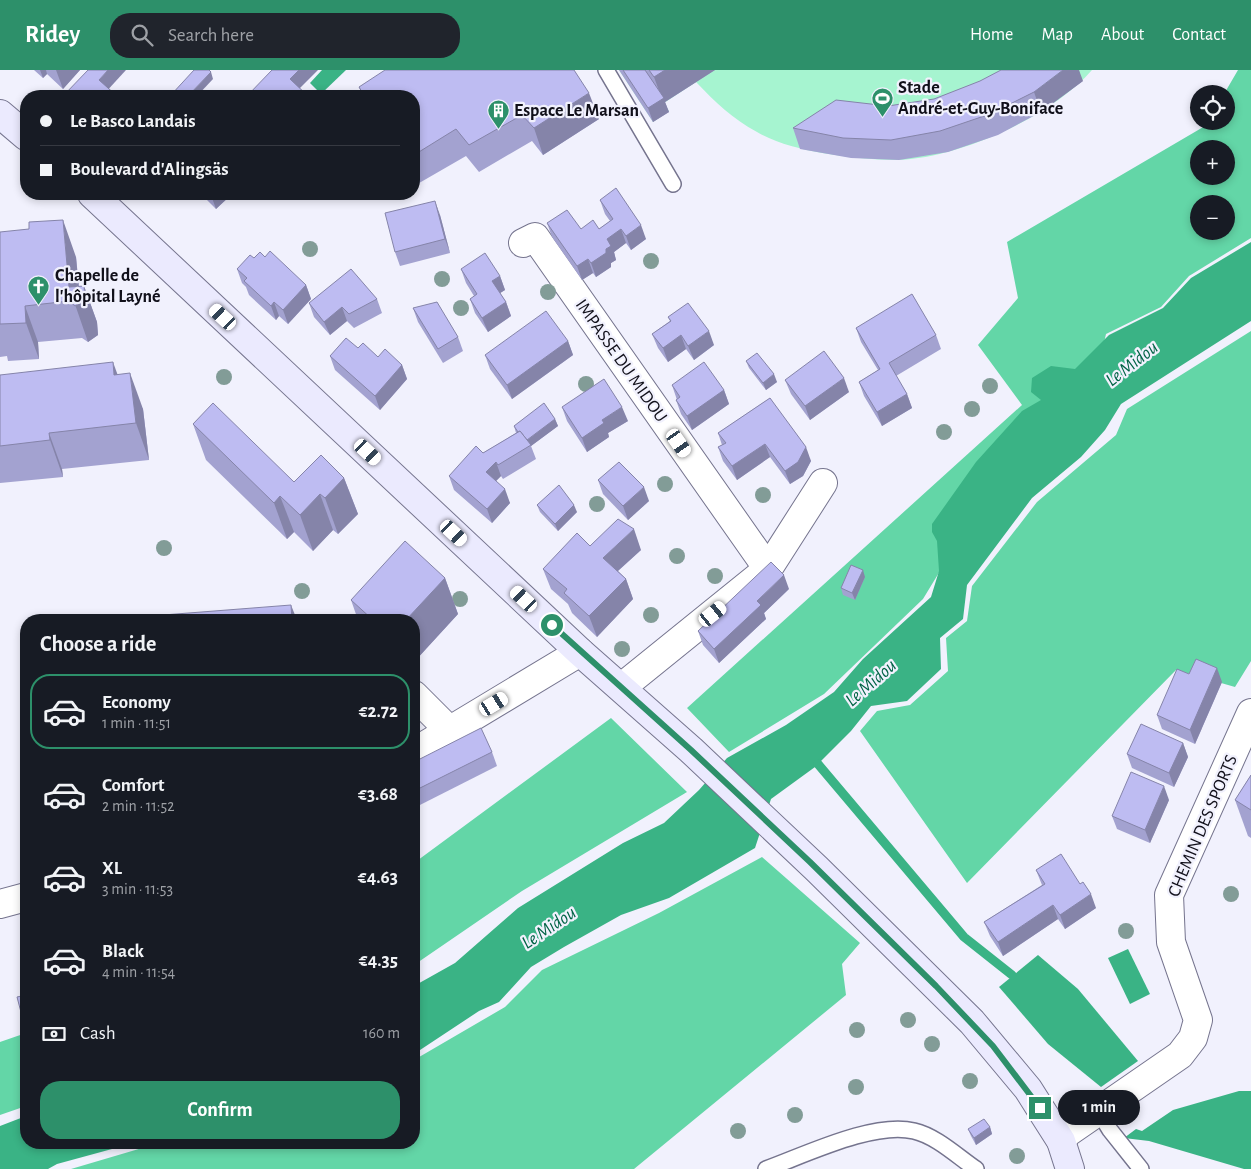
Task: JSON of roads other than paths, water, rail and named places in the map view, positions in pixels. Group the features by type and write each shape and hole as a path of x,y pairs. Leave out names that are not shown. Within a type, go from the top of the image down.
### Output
{"main road":[{"path":"0,114 20,131"},
{"path":"98,200 580,652 691,750 810,862 972,1022 1028,1089 1061,1142 1070,1169"}],"street":[{"name":"IMPASSE DU MIDOU","path":"522,243 535,237 768,569"},
{"path":"622,688 768,569 823,483"},
{"path":"420,748 580,652"},
{"path":"420,701 450,731"},
{"name":"CHEMIN DES SPORTS","path":"1061,1142 1067,1133 1180,1055 1193,1038 1198,1020 1171,942 1169,895 1245,744 1251,713"},
{"path":"0,904 20,898"}],"lane":[{"path":"606,70 673,184"},
{"path":"1104,1108 1110,1130 1141,1169"},
{"path":"766,1169 861,1134 895,1128 915,1131 932,1139 976,1169"}],"water":[{"path":"322,70 346,70 325,90 317,90 310,83"},
{"name":"Le Midou","path":"1251,242 1251,321 1121,404 1105,430 1081,457 1032,498 967,585 963,619 940,638 941,669 907,701 871,706 851,731 815,767 771,799 755,848 669,898 621,915 564,947 531,967 499,1002 479,1011 420,1050 420,983 455,963 518,908 623,843 664,823 699,790 727,758 786,725 834,692 863,659 931,597 939,571 937,541 932,532 932,524 976,462 1022,411 1041,400 1031,392 1032,378 1051,366 1075,369 1109,335 1163,308 1191,278"},
{"path":"1128,949 1150,994 1130,1004 1108,958"},
{"path":"1038,955 1078,989 1138,1061 1101,1087 1048,1044 999,987"},
{"path":"1239,1091 1251,1091 1251,1169 1244,1169 1149,1141 1124,1138 1136,1129 1142,1131 1173,1110"},
{"path":"20,1118 20,1149 112,1149 57,1164 48,1169 0,1169 0,1126"}],"waterway":[{"path":"818,764 964,937 1012,975"}],"place":[{"name":"Stade André-et-Guy-Boniface","path":"882,117"},
{"name":"Espace Le Marsan","path":"498,130"},
{"name":"Chapelle de l'hôpital Layné","path":"39,305"}]}
